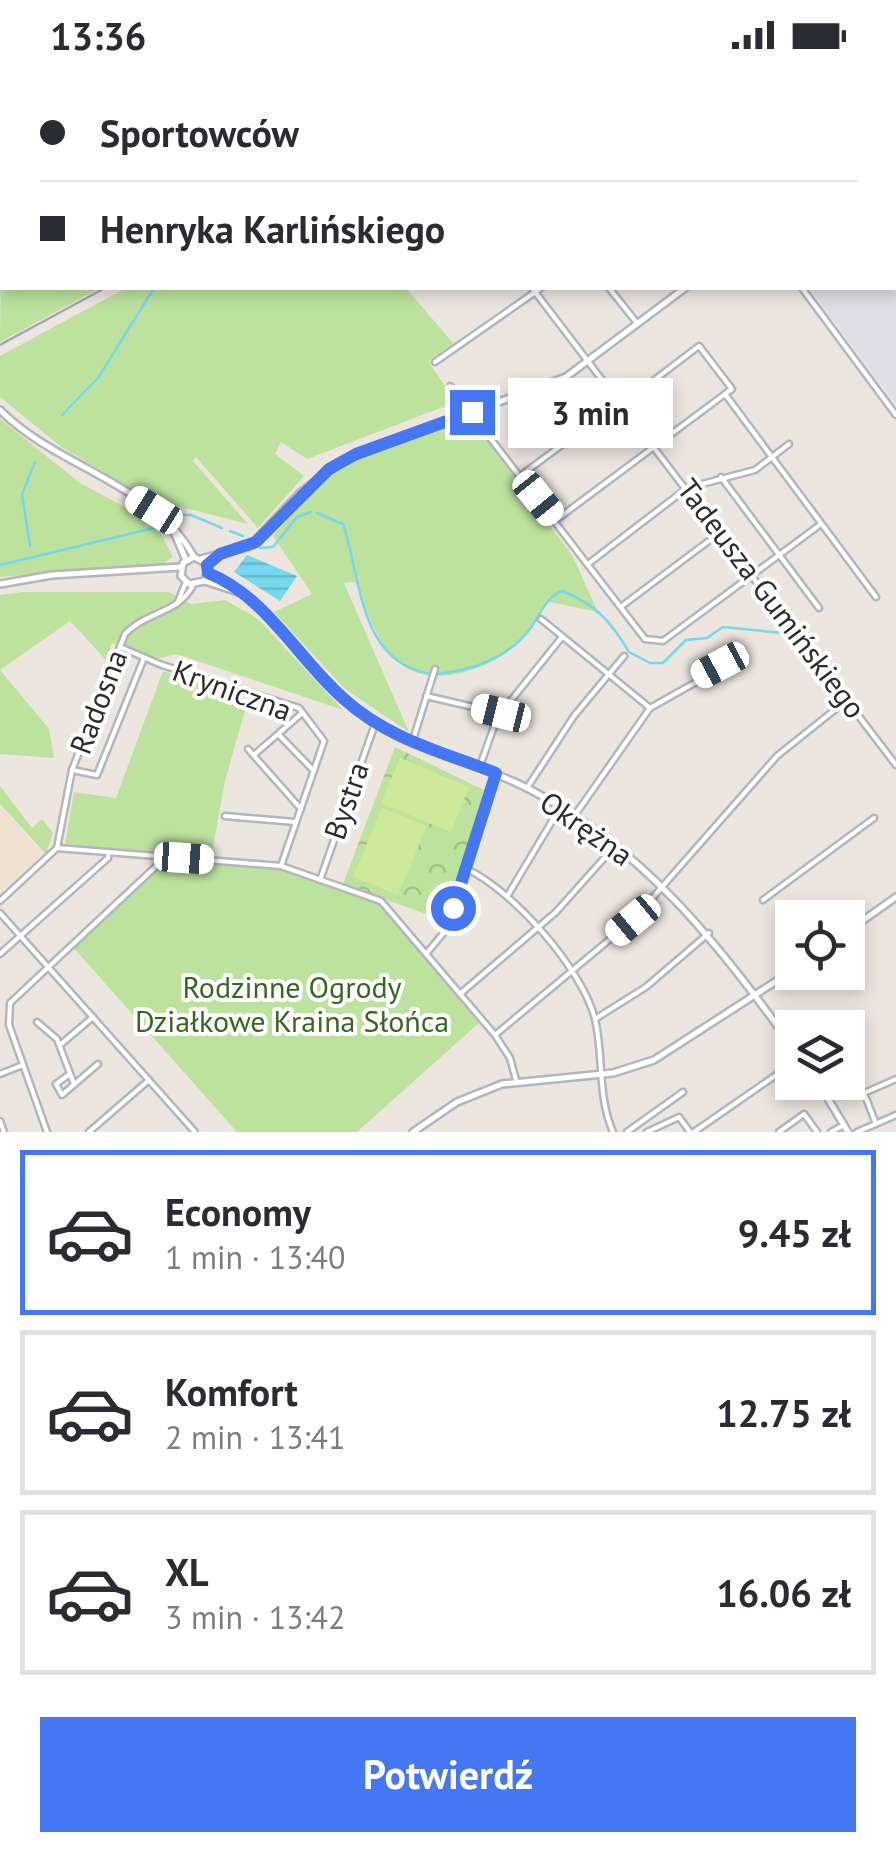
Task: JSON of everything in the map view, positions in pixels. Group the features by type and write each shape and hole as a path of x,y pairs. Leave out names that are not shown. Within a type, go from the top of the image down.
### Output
{"street":[{"name":"Tadeusza Gumińskiego","path":"534,290 722,531 896,765"},
{"path":"435,362 534,290"},
{"path":"612,290 637,323"},
{"path":"0,584 52,575 181,567 250,546 306,487 344,460 560,380 682,290"},
{"path":"803,290 896,415"},
{"path":"556,521 732,389 700,346 624,403"},
{"path":"450,386 645,639 662,641 821,524"},
{"path":"725,394 876,596"},
{"path":"0,410 40,442 154,510 208,573 205,581 193,585 161,570"},
{"path":"520,476 582,430"},
{"path":"588,564 688,488 748,472 789,444"},
{"path":"721,478 819,608"},
{"path":"620,608 722,531"},
{"path":"177,604 183,579 181,567"},
{"name":"Okrężna","path":"208,573 245,595 328,684 375,724 412,743 480,766 527,788 575,815 615,846 664,887 709,933 775,1022"},
{"name":"Okrężna","path":"205,581 245,595"},
{"name":"Radosna","path":"57,848 72,770 120,646 138,622 177,604 193,585"},
{"path":"541,619 650,708"},
{"path":"480,766 501,713 562,636"},
{"name":"Kryniczna","path":"120,646 144,658 300,708 324,741 281,866"},
{"path":"527,788 607,673 624,656"},
{"name":"Radosna","path":"72,770 97,775 144,658"},
{"path":"575,815 650,708 732,662"},
{"path":"412,743 435,669"},
{"path":"426,696 501,713"},
{"path":"496,1036 664,887 777,756 847,700"},
{"path":"254,755 301,714"},
{"name":"Bystra","path":"320,880 375,724"},
{"path":"278,734 314,771"},
{"path":"248,748 301,808"},
{"path":"889,756 896,751"},
{"path":"426,954 448,931 496,773"},
{"path":"508,895 561,806"},
{"path":"225,816 296,822"},
{"path":"763,900 874,818"},
{"path":"460,994 537,930 615,846"},
{"path":"0,901 57,848 281,866 381,901 496,1036 510,1058 516,1080"},
{"path":"0,954 108,858 108,852"},
{"path":"46,1132 8,1025 8,1008 17,993 166,857"},
{"path":"467,869 508,895 571,972 595,1019 604,1112 613,1132"},
{"path":"865,918 896,897"},
{"path":"0,912 195,1132"},
{"path":"595,1019 646,987 709,933"},
{"path":"413,1132 457,1102 516,1080 626,1070 667,1053 775,982"},
{"path":"0,1006 8,1008"},
{"path":"60,1045 93,1018"},
{"path":"37,1022 60,1045 74,1085"},
{"path":"70,1074 56,1084 62,1095 98,1064"},
{"path":"0,1074 23,1066"},
{"path":"647,1132 678,1117 692,1132 775,1076"},
{"path":"876,1124 864,1093 896,1079"},
{"path":"94,1130 149,1080"},
{"path":"627,1132 683,1092"},
{"path":"829,1100 846,1129 831,1132"},
{"path":"779,1132 804,1114 817,1132"},
{"path":"857,1132 896,1115"},
{"path":"0,1121 4,1132"}],"shaded area":[{"path":"810,290 896,290 896,404"},
{"path":"0,805 42,854 0,891"}],"green space":[{"path":"0,290 96,290 0,342"},
{"path":"122,290 408,290 453,343 428,361 456,402 307,459 281,442 275,454 304,476 258,528 196,457 193,461 248,524 177,506 163,508 60,446 0,397 0,356"},
{"path":"470,418 572,555 598,612 550,602 517,644 499,658 464,672 433,676 415,672 388,651 355,582 344,583 409,732 345,689 274,612 312,594 273,536 332,470"},
{"path":"0,419 80,483 156,524 173,557 161,565 0,577"},
{"path":"169,592 191,604 225,600 258,619 343,710 177,654 155,659 112,643 106,660 70,621 0,670 0,595"},
{"path":"0,670 49,729 54,758 0,754"},
{"path":"163,671 248,700 225,781 211,857 70,847 65,844 74,792 116,798"},
{"path":"395,747 484,790 445,921 343,884"},
{"path":"400,758 469,787 451,832 381,803"},
{"path":"0,786 32,828 42,819 53,833 46,854 0,804"},
{"path":"382,808 427,826 398,895 353,877"},
{"name":"Rodzinne Ogrody Działkowe Kraina Słońca","path":"170,859 282,870 380,903 480,1022 357,1132 237,1132 72,946"}],"water":[{"path":"247,555 297,576 280,601 234,572"}],"waterway":[{"path":"62,415 98,378 153,290"},
{"path":"30,546 22,494 35,462"},
{"path":"260,548 273,547 297,517 311,512"},
{"path":"317,513 343,524 366,614 376,635 389,653 407,667 431,674"},
{"path":"176,515 191,515 222,528"},
{"path":"0,565 154,528"},
{"path":"230,531 243,536"},
{"path":"436,674 477,666 502,654 523,637 548,601 562,591 594,608 629,652 650,663 663,663 686,640 707,638 723,627 783,633"}],"railway":[{"path":"0,345 101,290"}],"route":[{"path":"453,908 496,773 412,743 375,724 344,700 245,595 208,573 207,565 220,554 256,542 300,493 329,469 356,454 472,412"}]}
